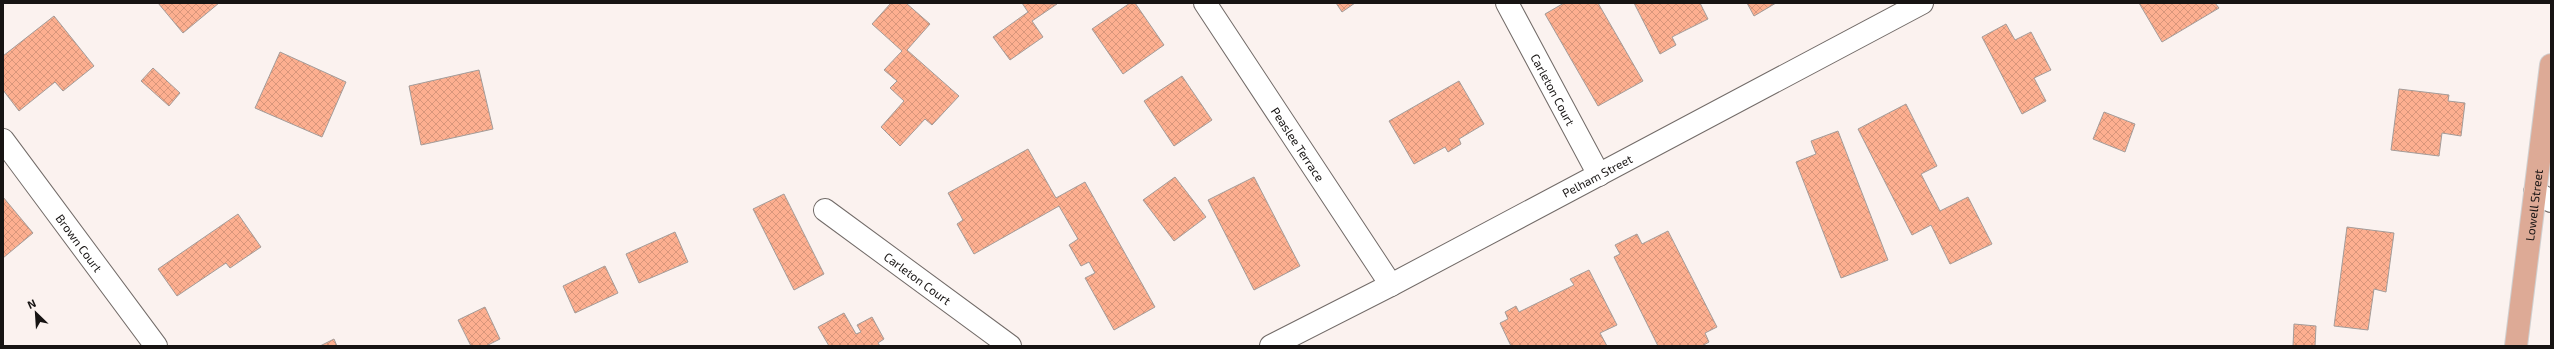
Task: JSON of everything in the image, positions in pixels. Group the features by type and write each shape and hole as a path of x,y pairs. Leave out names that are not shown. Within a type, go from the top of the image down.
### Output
{"main road":[{"name":"Lowell Street","path":"2516,346 2543,197 2551,65"}],"street":[{"name":"Peaslee Terrace","path":"1205,3 1391,285"},
{"name":"Carleton Court","path":"1507,3 1599,175"},
{"name":"Pelham Street","path":"1271,346 1391,285 1922,3"},
{"name":"Brown Court","path":"3,140 156,346"},
{"name":"Carleton Court","path":"825,210 1010,346"}],"building":[{"path":"158,3 219,3 183,33"},
{"path":"891,3 906,3 930,24 907,50 959,96 932,125 925,119 900,146 881,127 904,101 890,88 897,81 884,70 902,51 872,24"},
{"path":"1022,3 1057,4 1032,21 1043,37 1010,60 993,37 1028,12"},
{"path":"1130,3 1135,3 1164,45 1123,74 1092,29"},
{"path":"1336,3 1355,3 1342,12"},
{"path":"1564,3 1598,3 1643,81 1598,106 1545,14"},
{"path":"1634,3 1700,3 1708,19 1672,37 1676,45 1660,54"},
{"path":"1747,3 1776,3 1754,16"},
{"path":"2139,3 2215,3 2219,8 2162,42"},
{"path":"54,16 94,66 63,91 55,82 19,111 3,90 3,56"},
{"path":"2006,24 2015,40 2031,32 2051,70 2034,78 2046,101 2022,114 1982,37"},
{"path":"280,52 346,82 322,137 255,108"},
{"path":"153,68 180,93 169,106 141,81"},
{"path":"479,70 493,129 421,145 409,86"},
{"path":"1182,76 1212,120 1174,146 1144,101"},
{"path":"1459,81 1484,124 1459,139 1461,144 1448,152 1445,147 1414,164 1389,121"},
{"path":"2399,89 2449,95 2448,101 2465,103 2461,136 2442,133 2439,156 2391,150"},
{"path":"1906,104 1937,166 1921,174 1940,211 1968,197 1992,244 1950,264 1931,225 1912,235 1858,129"},
{"path":"2104,112 2135,124 2125,152 2093,139"},
{"path":"1838,131 1888,260 1841,278 1796,162 1816,154 1811,141"},
{"path":"1028,149 1056,198 1085,182 1155,307 1114,330 1085,278 1095,273 1089,262 1081,266 1069,245 1078,239 1059,206 974,254 957,224 963,220 948,193"},
{"path":"1175,177 1206,217 1174,241 1143,200"},
{"path":"1254,177 1300,266 1254,290 1208,200"},
{"path":"784,194 824,274 794,290 753,209"},
{"path":"3,197 33,233 3,258"},
{"path":"238,214 261,247 230,268 226,263 177,296 158,269"},
{"path":"2347,227 2394,233 2386,292 2374,289 2368,330 2334,326"},
{"path":"1668,231 1717,327 1705,333 1709,342 1702,346 1658,346 1614,257 1620,254 1615,245 1637,234 1642,244"},
{"path":"675,232 688,262 639,283 626,254"},
{"path":"605,266 618,293 575,313 563,286"},
{"path":"1589,270 1617,325 1600,333 1607,346 1511,346 1500,323 1508,319 1505,312 1516,306 1519,312 1574,285 1570,279"},
{"path":"485,307 500,339 486,346 471,346 458,320"},
{"path":"844,313 856,334 861,332 857,325 872,317 884,339 878,343 880,346 829,346 818,327"},
{"path":"2294,324 2316,326 2315,346 2293,346"},
{"path":"334,339 337,346 320,346"}]}
